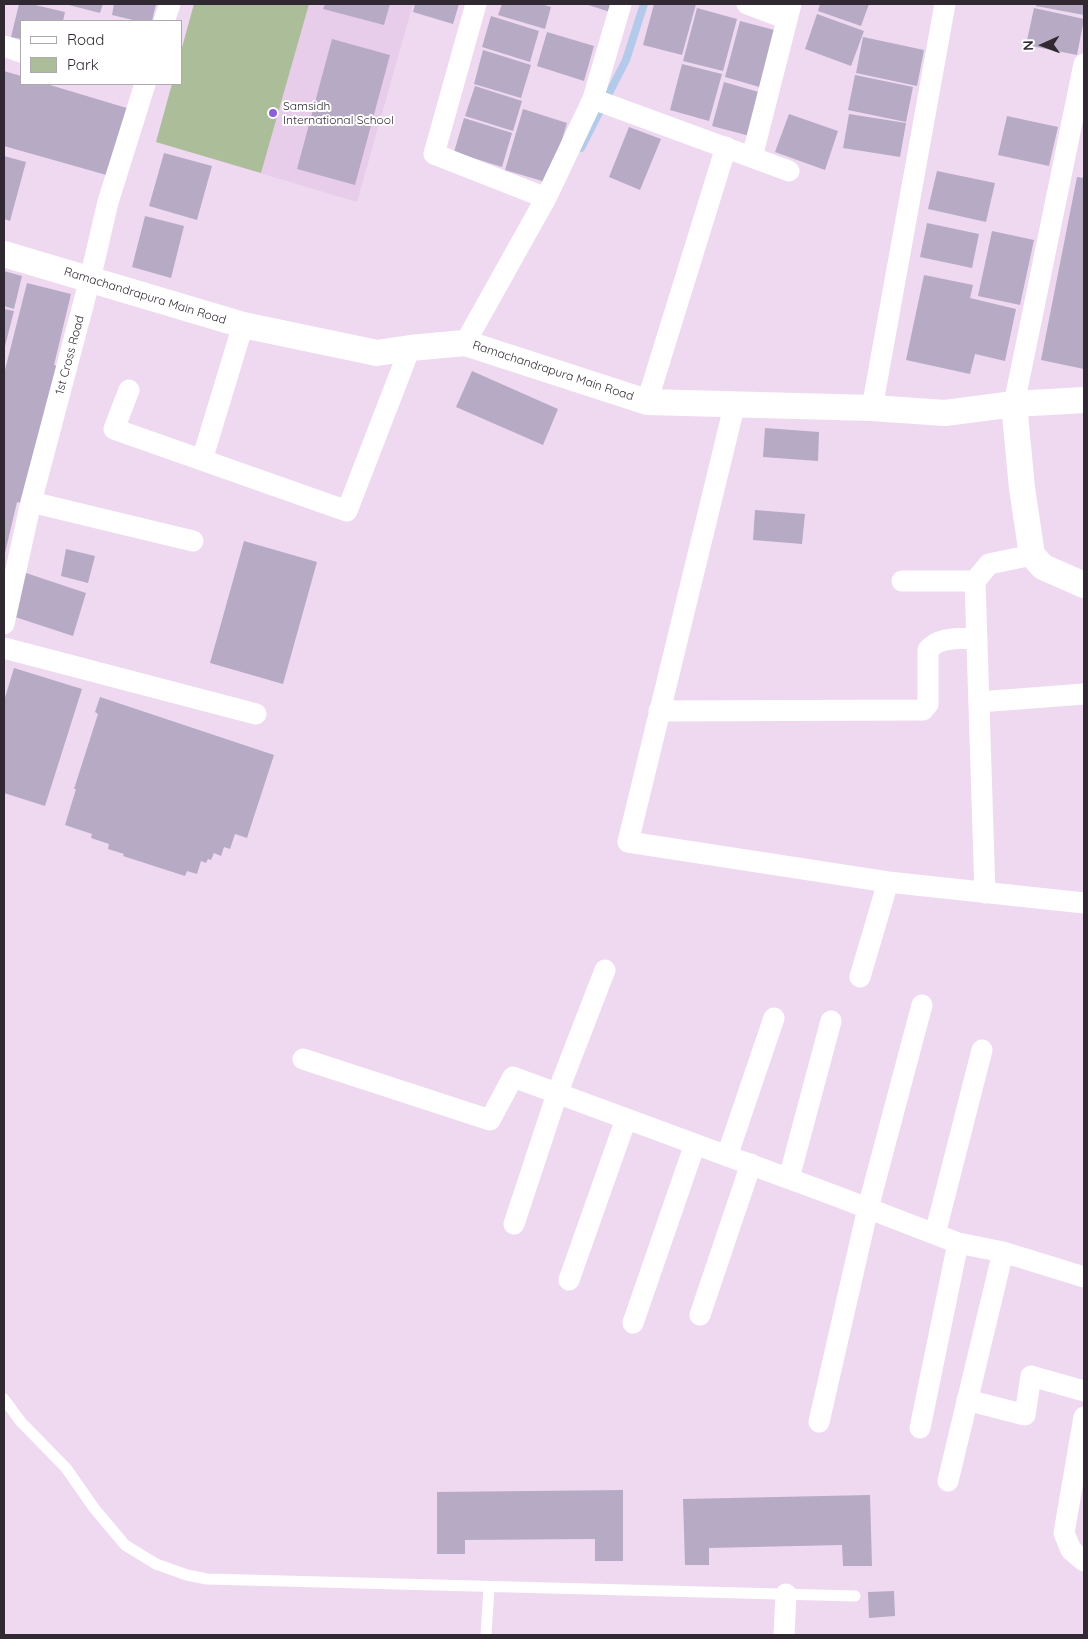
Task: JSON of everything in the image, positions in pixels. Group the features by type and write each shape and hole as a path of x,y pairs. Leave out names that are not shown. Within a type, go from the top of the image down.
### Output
{"street":[{"path":"164,20 170,4"},
{"path":"476,4 434,154 546,198"},
{"path":"465,343 546,198 593,99 621,4"},
{"path":"747,4 789,11 752,157"},
{"path":"872,408 945,4"},
{"path":"4,46 20,52"},
{"path":"1084,64 1014,404 1022,488 1032,555 1043,567 1084,585"},
{"name":"1st Cross Road","path":"4,624 31,502 139,85"},
{"path":"593,99 790,170"},
{"path":"647,402 726,147"},
{"name":"Ramachandrapura Main Road","path":"4,254 243,325 377,353 465,343 647,402 872,408 946,413 1014,404 1084,400"},
{"path":"202,460 243,325"},
{"path":"129,390 114,428 347,512 410,348"},
{"path":"735,403 628,842 888,882 1084,903"},
{"path":"31,502 193,541"},
{"path":"985,893 975,581 989,564 1032,555"},
{"path":"902,581 975,581"},
{"path":"659,711 922,710 928,704 928,650 932,644 942,641 977,638"},
{"path":"4,648 256,714"},
{"path":"979,702 1084,694"},
{"path":"860,977 888,882"},
{"path":"514,1224 557,1094 605,970"},
{"path":"819,1422 868,1208 922,1005"},
{"path":"727,1156 774,1018"},
{"path":"789,1178 831,1021"},
{"path":"936,1234 982,1050"},
{"path":"303,1059 490,1120 513,1077 789,1178 958,1243 1003,1252 1084,1277"},
{"path":"569,1280 626,1119"},
{"path":"633,1323 695,1144"},
{"path":"700,1315 751,1164"},
{"path":"920,1428 958,1243"},
{"path":"948,1481 1003,1252"},
{"path":"968,1400 1025,1415 1031,1376 1084,1391"},
{"path":"1084,1417 1064,1533 1071,1550 1084,1561"},
{"path":"784,1635 786,1594"}],"lane":[{"path":"4,1398 21,1422 66,1468 94,1508 126,1545 156,1564 187,1575 207,1579 855,1596"},
{"path":"486,1635 489,1587"}],"shaded area":[{"name":"Samsidh International School","path":"194,4 413,4 357,202 156,142 172,85 182,85 182,47"}],"green space":[{"path":"194,4 309,4 261,173 156,142 172,85 182,85 182,47"}],"building":[{"path":"19,4 31,4 65,12 63,20 20,20 20,39 11,37"},
{"path":"65,4 103,4 100,13"},
{"path":"114,4 156,4 152,20 133,20 112,15"},
{"path":"325,4 390,4 384,25 323,9"},
{"path":"415,4 459,4 453,24 413,12"},
{"path":"502,4 541,4 551,7 545,29 498,15"},
{"path":"585,4 612,4 610,12"},
{"path":"654,4 696,4 682,55 643,45"},
{"path":"820,4 869,4 861,26 818,11"},
{"path":"1036,4 1084,4 1084,15 1036,6"},
{"path":"697,8 737,19 723,71 683,61"},
{"path":"1034,8 1084,19 1077,55 1026,45"},
{"path":"817,14 864,31 851,66 805,49"},
{"path":"491,16 539,31 530,62 482,47"},
{"path":"740,21 778,31 763,88 725,77"},
{"path":"547,32 594,46 584,81 537,66"},
{"path":"863,37 924,50 917,86 856,73"},
{"path":"332,39 390,55 355,185 297,169"},
{"path":"483,50 531,65 521,98 474,84"},
{"path":"682,64 722,74 709,121 670,110"},
{"path":"4,71 20,76 20,85 50,85 130,109 110,176 4,146"},
{"path":"855,75 913,87 906,122 848,110"},
{"path":"724,82 762,93 750,136 712,126"},
{"path":"475,86 522,101 513,131 465,116"},
{"path":"523,109 567,123 549,183 505,170"},
{"path":"789,114 838,131 825,170 775,152"},
{"path":"849,114 906,123 900,157 843,148"},
{"path":"1007,116 1058,127 1049,166 998,155"},
{"path":"464,118 512,133 502,167 454,152"},
{"path":"629,127 661,139 640,190 609,177"},
{"path":"164,153 212,166 197,220 149,206"},
{"path":"4,156 26,162 10,221 4,219"},
{"path":"937,171 995,183 986,222 928,209"},
{"path":"1077,177 1084,178 1084,369 1041,360"},
{"path":"145,216 184,226 171,278 132,267"},
{"path":"927,223 979,234 972,268 920,257"},
{"path":"992,231 1034,240 1020,305 978,296"},
{"path":"4,271 22,276 14,309 4,306"},
{"path":"924,275 973,285 970,298 1016,309 1005,361 975,354 970,374 906,360"},
{"path":"27,283 71,294 54,365 57,366 22,503 17,502 5,553 4,374"},
{"path":"4,309 14,311 4,350"},
{"path":"472,371 558,409 543,445 456,407"},
{"path":"765,428 819,432 818,461 763,457"},
{"path":"755,510 805,514 802,544 753,540"},
{"path":"244,541 317,562 283,684 210,663"},
{"path":"66,549 95,556 88,583 61,576"},
{"path":"23,572 86,593 73,636 9,615"},
{"path":"14,668 82,689 45,806 4,793 4,701"},
{"path":"100,697 274,755 247,838 235,834 230,849 224,847 221,856 214,853 211,860 208,859 206,863 201,861 197,874 187,871 185,876 123,856 124,854 108,849 109,844 91,838 92,834 65,825 76,789 74,789 98,714 95,712"},
{"path":"623,1490 623,1561 595,1561 595,1539 465,1540 465,1554 437,1554 437,1492"},
{"path":"870,1495 872,1566 843,1566 842,1545 709,1548 709,1565 685,1565 683,1499"},
{"path":"894,1591 895,1616 869,1618 868,1592"}],"waterway":[{"path":"581,148 626,60 644,4"}],"place":[{"name":"Samsidh International School","path":"273,113"}]}
